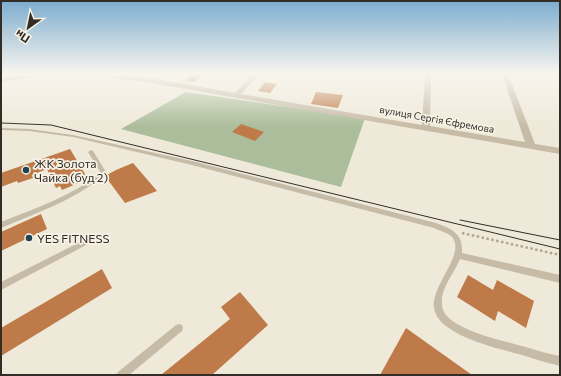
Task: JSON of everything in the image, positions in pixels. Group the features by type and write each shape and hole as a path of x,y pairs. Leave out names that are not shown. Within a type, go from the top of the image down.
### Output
{"street":[{"name":"вулиця Сергія Єфремова","path":"215,92 560,151"},
{"path":"237,95 240,92"},
{"path":"426,128 427,92"},
{"path":"511,92 531,146"}],"lane":[{"path":"1,129 29,130 73,136 192,163 436,226 455,236 460,246 458,255 441,288 438,299 438,310 448,323 496,343 560,361"},
{"path":"1,225 75,193 92,184 104,173 91,152"},
{"path":"1,286 88,241"},
{"path":"458,255 560,279"},
{"path":"122,375 179,328"}],"path":[{"path":"459,232 560,255"}],"green space":[{"path":"186,92 365,118 341,187 121,129"}],"building":[{"path":"316,92 343,95 338,108 311,104"},
{"path":"241,124 264,132 255,141 232,132"},
{"name":"ЖК Золота Чайка (буд 2)","path":"70,149 88,179 62,190 60,186 56,188 47,169 32,175 33,178 18,183 17,181 1,187 1,173"},
{"path":"133,163 157,191 125,203 105,176"},
{"path":"41,214 47,229 1,251 1,232"},
{"path":"102,269 112,288 1,356 1,328"},
{"path":"468,275 493,290 497,280 534,301 526,328 498,311 495,321 457,297"},
{"path":"240,292 268,325 212,375 161,375 230,319 221,307"},
{"path":"406,328 472,375 380,375"}],"tram line":[{"path":"1,123 51,125 560,249"},
{"path":"460,220 560,240"}],"place":[{"name":"ЖК Золота Чайка (буд 2)","path":"26,170"},
{"name":"YES FITNESS","path":"29,238"}]}
